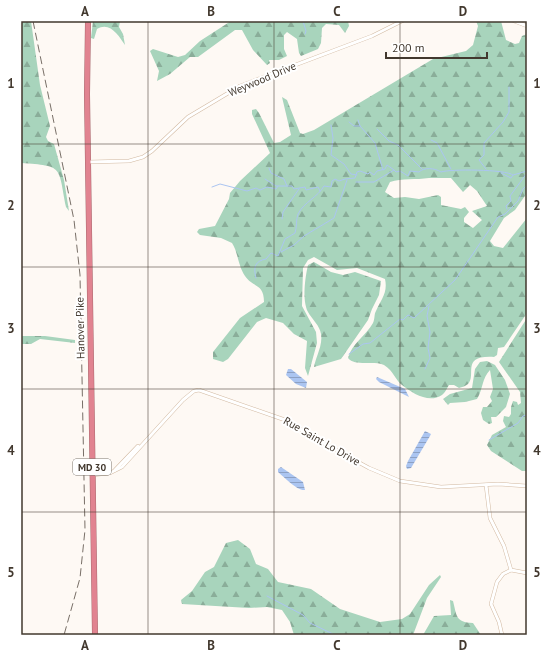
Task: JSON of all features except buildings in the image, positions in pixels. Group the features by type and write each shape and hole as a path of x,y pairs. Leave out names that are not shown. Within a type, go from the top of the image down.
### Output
{"highway":[{"name":"Hanover Pike","path":"88,21 86,70 95,635"}],"street":[{"name":"Weywood Drive","path":"88,162 129,161 143,157 152,151 188,117 240,86 372,36 402,21"},
{"path":"514,21 527,26"},
{"name":"Rue Saint Lo Drive","path":"92,475 105,474 115,470 134,454 140,445 183,400 194,391 199,390 288,421 337,451 391,478 411,483 441,487 486,485 527,486"},
{"path":"486,485 490,518 504,546 511,570"},
{"path":"502,635 499,622 492,608 492,596 499,578 511,570 527,573"}],"green space":[{"path":"21,21 31,21 40,85 50,126 46,137 48,141 54,144 64,180 69,211 66,207 62,183 57,171 52,167 45,165 21,163"},
{"path":"93,21 120,21 119,27 123,34 125,45 114,31 106,27 97,29 94,39 91,38"},
{"path":"231,21 348,21 349,26 345,33 339,25 326,24 322,28 321,43 318,49 301,56 299,53 297,39 287,32 284,35 284,49 287,56 279,60 269,60 270,63 267,65 253,50 242,30 235,30 198,57 190,57 170,74 157,81 159,71 150,51 153,49 178,57 185,55 200,41"},
{"path":"476,21 501,21 506,40 515,44 519,43 522,36 527,34 527,193 515,210 504,218 490,241 494,246 503,248 527,218 527,313 504,347 498,348 497,355 494,357 483,357 473,362 468,384 459,388 454,385 449,385 443,394 432,398 426,398 416,394 400,383 384,365 375,363 360,363 351,361 348,358 353,348 373,323 375,312 384,296 386,288 385,279 357,268 337,270 314,257 308,260 303,268 302,306 316,332 317,343 308,376 305,368 307,341 294,334 283,323 266,318 257,322 228,359 223,362 213,359 213,352 240,318 264,302 264,296 260,289 245,276 232,243 221,238 200,235 197,232 199,229 215,226 229,199 230,193 240,181 270,153 252,114 252,110 256,109 259,113 274,143 280,142 291,135 282,97 287,100 300,133 303,134 314,130 433,59 466,51 473,45 478,26","holes":["429,178 451,178 463,192 470,185 477,191 487,206 472,211 482,220 473,228 464,222 464,218 469,212 465,207 461,209 441,205 441,197 438,195 419,199 405,197 394,198 385,192 390,182"]},
{"path":"314,262 331,272 343,275 355,272 381,281 379,295 368,320 341,359 314,367 320,346 321,334 318,325 306,307 305,282 308,265"},
{"path":"527,318 527,471 522,471 491,451 487,445 492,435 506,427 503,421 504,416 509,417 511,414 513,401 517,402 518,405 521,403 520,392 499,362"},
{"path":"21,336 45,336 75,340 75,343 40,339 31,344 21,344"},
{"path":"487,361 495,365 505,380 510,394 506,407 496,417 491,417 492,423 489,424 483,420 481,413 483,407 487,407 492,401 490,397 493,389 490,370 485,376 477,399 465,402 450,403 448,405 443,399 450,394 472,388 475,369 480,362"},
{"path":"238,540 250,549 256,564 268,569 278,582 311,589 340,609 380,622 402,619 410,614 429,585 440,575 441,577 427,598 413,635 294,635 290,622 282,610 267,607 249,608 182,604 181,600 192,591 205,572 214,567 226,543"},
{"path":"450,600 453,601 456,614 460,620 473,623 481,635 423,635 434,616 451,615"}],"water":[{"path":"288,369 291,369 307,382 306,388 296,384 286,375"},
{"path":"377,377 405,389 409,397 379,382 376,379"},
{"path":"425,431 431,434 411,468 407,469 406,466 408,461"},
{"path":"281,467 303,482 305,490 295,486 278,472 278,469"}],"waterway":[{"path":"303,21 306,31 305,34"},
{"path":"486,169 479,160 484,155 484,143 503,122 509,112 509,87"},
{"path":"358,120 360,126 375,143 383,170"},
{"path":"349,122 354,126 360,126"},
{"path":"331,125 333,138 331,155 344,164 351,174 357,175"},
{"path":"377,129 389,141 398,145 422,169"},
{"path":"431,140 437,143 451,169"},
{"path":"256,278 255,268 257,263 266,259 271,253 278,256 285,239 295,233 298,214 324,186 331,187 332,181 335,179 339,181 355,178 357,172 360,171 368,174 370,172 374,175 377,171 385,169 387,165 394,170"},
{"path":"269,168 271,173 284,179 287,186"},
{"path":"356,182 374,182 394,170 396,172 400,171 408,176 410,171 419,172 424,169 441,172 465,170 489,171 513,175"},
{"path":"501,173 511,178 513,175 527,171"},
{"path":"507,209 506,206 511,201 510,196 527,173"},
{"path":"265,179 276,186 292,186 294,189 305,187 306,190 318,187 320,191"},
{"path":"281,252 334,218 347,180"},
{"path":"212,187 220,184 247,191 256,188 260,190 267,187 276,189 278,186"},
{"path":"349,354 363,344 370,343 400,319 403,320 408,315 414,318 455,280 498,217 505,214 518,201 523,189 527,185"},
{"path":"282,219 283,212 299,189"},
{"path":"425,369 430,358 428,348 430,332 427,316 429,306"},
{"path":"489,440 518,423 523,416 527,415"},
{"path":"267,596 303,615 310,623 335,635"}],"railway":[{"path":"33,21 74,220 80,275 85,530 80,578 64,635"}]}
